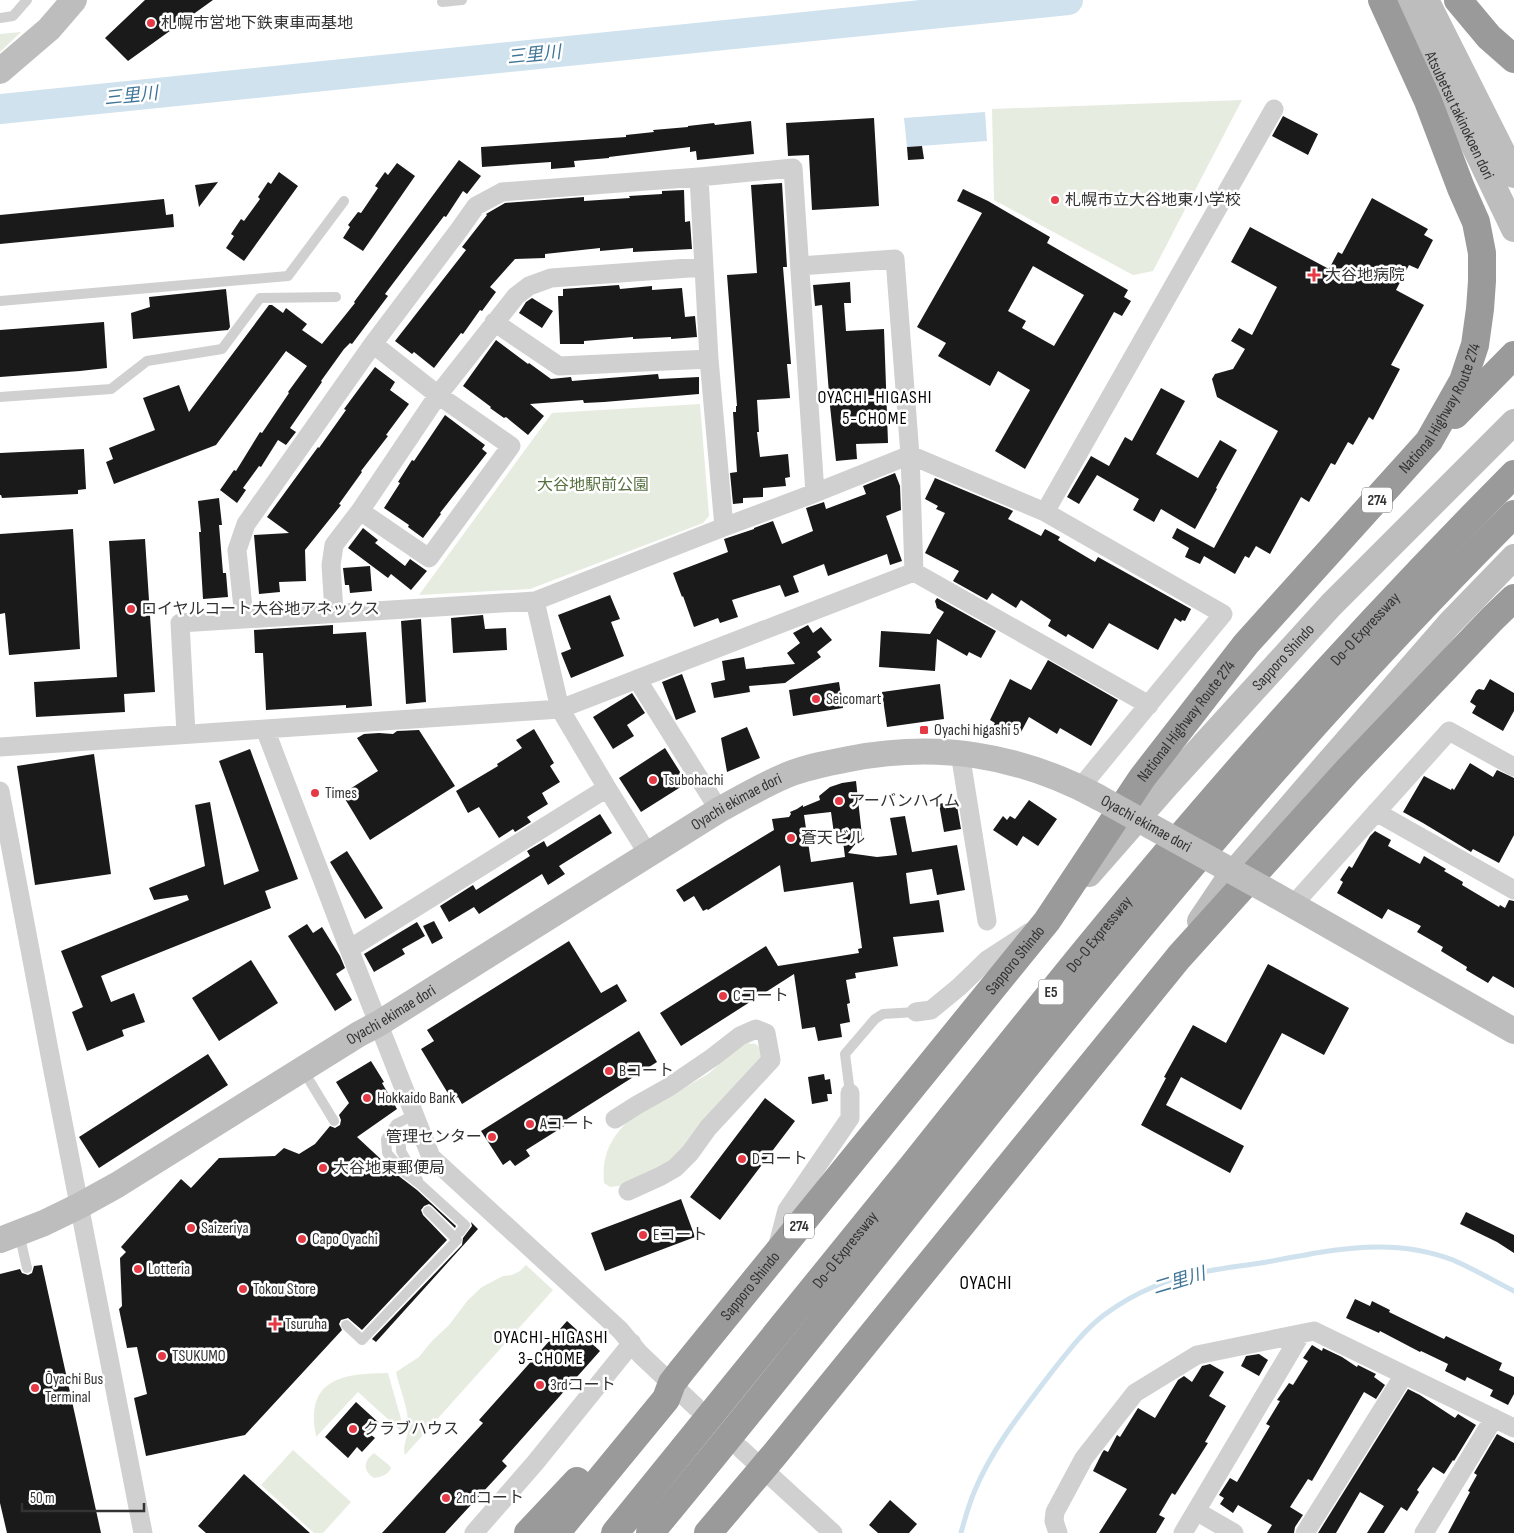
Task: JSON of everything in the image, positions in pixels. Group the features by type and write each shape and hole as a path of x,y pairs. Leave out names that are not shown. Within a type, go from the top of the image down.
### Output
{"highway":[{"path":"1458,0 1489,37 1514,59"},
{"name":"National Highway Route 274","path":"1047,921 1142,778 1246,644 1430,442 1463,381 1474,345 1480,309 1482,253 1476,222 1428,101 1406,5"},
{"path":"1430,442 1514,354"},
{"name":"Do-O Expressway","path":"614,1533 735,1388 1052,991 1201,812 1327,670 1444,545 1514,474"},
{"name":"Do-O Expressway","path":"650,1533 1092,985 1219,833 1352,681 1449,578 1514,514"},
{"path":"708,1533 1179,957 1347,771 1514,598"},
{"path":"1426,688 1514,625"},
{"name":"Sapporo Shindo","path":"556,1533 666,1398 672,1383 1047,921"},
{"path":"528,1533 660,1390 672,1383"},
{"path":"718,1533 762,1469"}],"street":[{"path":"0,71 49,29 74,0"},
{"name":"Atsubetsu takinokoen dori","path":"1406,5 1491,130 1514,175"},
{"name":"Atsubetsu takinokoen dori","path":"1406,5 1514,229"},
{"path":"1045,512 1274,109"},
{"path":"1491,130 1514,162"},
{"path":"244,618 237,550 246,524 373,344 476,206 502,192 793,168 815,493"},
{"path":"699,177 708,359 724,527"},
{"path":"800,266 895,258 910,455 914,572"},
{"path":"334,612 331,565 334,545 360,511 438,395 516,296 529,286 551,278 703,267"},
{"path":"494,322 559,366 708,359"},
{"path":"360,511 429,558 511,446 438,395 373,344"},
{"name":"Sapporo Shindo","path":"1047,921 1167,785 1331,605 1514,422"},
{"path":"186,734 180,622 535,601 910,455 1045,512 1223,614 1149,705 1089,793"},
{"path":"1179,957 1206,910 1229,878 1450,623 1514,557"},
{"path":"914,572 1149,705"},
{"path":"0,747 560,709 914,572"},
{"path":"535,601 560,709 648,854"},
{"path":"637,680 719,810"},
{"path":"265,730 431,1157 620,1330 640,1354 696,1407"},
{"path":"1284,900 1376,812 1449,731 1514,767"},
{"name":"Oyachi ekimae dori","path":"10,1236 61,1215 117,1185 719,810 788,775 814,766 869,755 922,751 960,753 1005,760 1063,779 1284,900 1514,1030"},
{"path":"960,753 987,922"},
{"path":"349,949 607,788"},
{"path":"0,791 61,1215 144,1533"},
{"path":"1376,812 1514,890"},
{"path":"916,1012 931,1010 987,960 1047,921"},
{"path":"615,1119 669,1087 740,1036 756,1029 766,1033 771,1060 708,1128 690,1153 675,1168 628,1191"},
{"path":"774,1257 787,1210 850,1118 850,1094"},
{"path":"1058,1533 1054,1521 1054,1512 1084,1458 1135,1393 1197,1355 1314,1332 1514,1428"},
{"path":"1182,1533 1301,1334"},
{"path":"474,1533 535,1463 632,1344"},
{"path":"1305,1533 1404,1375"},
{"path":"1424,1533 1494,1418"},
{"path":"741,1449 833,1533"},
{"path":"1196,1510 1234,1533"}],"lane":[{"path":"0,18 12,16 27,0"},
{"path":"442,2 462,0"},
{"path":"0,302 288,276 344,201"},
{"path":"0,397 111,389 147,361 222,349 260,298 336,297"},
{"path":"850,1094 846,1054 875,1019 883,1014 916,1012"},
{"path":"303,1070 334,1120"},
{"path":"417,1123 401,1140 401,1151 421,1185"},
{"path":"417,1123 396,1124 386,1139 387,1153 404,1172 466,1225 460,1232"},
{"path":"346,1325 362,1340 431,1263 457,1240 428,1211"},
{"path":"10,1236 27,1268"}],"green space":[{"path":"21,32 0,52 0,34"},
{"path":"1242,100 1153,271 1133,275 994,200 992,109"},
{"name":"大谷地駅前公園","path":"700,404 709,516 703,523 530,589 419,595 552,413"},
{"path":"743,1043 756,1044 762,1051 763,1059 672,1162 626,1185 610,1187 604,1183 604,1165 608,1149 622,1127 629,1120 708,1074"},
{"path":"526,1265 553,1290 405,1455 404,1446 408,1431 408,1416 396,1372 419,1357 449,1325 468,1300 482,1287 503,1276 512,1275 520,1271"},
{"path":"388,1373 401,1419 401,1431 358,1392 316,1437 314,1420 316,1403 328,1385 338,1379 350,1376"},
{"path":"293,1450 351,1502 323,1533 314,1533 261,1485"},
{"path":"374,1453 391,1468 384,1475 374,1478 366,1469 366,1462"}],"water":[{"path":"985,112 987,141 907,147 904,118"}],"building":[{"name":"札幌市営地下鉄東車両基地","path":"145,0 213,0 128,61 105,38"},
{"path":"1283,116 1318,134 1308,155 1272,136"},
{"path":"874,118 879,206 812,210 809,155 788,156 786,123"},
{"path":"751,121 754,154 697,160 696,151 690,152 690,147 574,161 575,167 551,169 551,162 482,167 481,147 626,137 626,135 654,132 653,130"},
{"path":"922,146 924,159 908,160 907,147"},
{"path":"459,160 481,176 467,194 463,191 446,217 444,216 385,294 388,296 352,344 350,343 344,349 290,428 296,432 286,445 278,440 261,467 259,466 243,488 246,490 237,503 220,490 234,470 236,471 260,432 262,433 307,366 286,351 216,445 114,484 106,462 113,459 109,448 155,430 143,398 179,385 189,412 269,305 283,313 286,308 307,324 302,330 322,344 355,303"},
{"path":"397,163 415,176 363,251 343,238 350,227 348,225 358,212 361,213 378,188 375,186 385,172 388,175"},
{"path":"279,172 298,186 244,261 226,248 234,236 231,234 241,219 244,221 260,199 258,197 268,182 271,184"},
{"path":"218,182 199,207 195,185"},
{"path":"782,183 787,267 783,267 791,364 787,364 790,398 757,400 759,432 757,432 760,457 788,454 790,477 785,478 786,486 763,488 763,497 743,498 743,503 733,504 730,473 737,472 733,412 736,412 737,406 727,275 757,273 751,185"},
{"path":"963,189 988,201 1050,237 1047,243 1128,290 1124,297 1131,301 1122,316 1114,312 1025,469 995,451 1030,390 998,371 990,386 938,356 946,343 917,327 982,213 957,201","holes":["1033,266 1084,295 1054,346 1022,328 1026,321 1008,311"]},
{"path":"684,190 685,222 690,221 692,249 633,252 633,248 600,251 600,248 545,254 545,258 515,259 490,287 496,292 482,311 480,310 463,334 461,333 434,368 414,352 412,354 395,341 466,250 462,247 486,214 505,203 584,197 584,201 630,198 629,196 662,194 662,191"},
{"path":"1372,198 1428,229 1424,235 1433,240 1418,269 1409,265 1396,290 1424,305 1391,365 1400,369 1373,420 1369,417 1353,445 1348,442 1335,465 1331,463 1309,502 1301,497 1270,554 1256,546 1249,558 1245,556 1235,574 1204,556 1200,564 1185,557 1189,548 1172,538 1177,528 1214,548 1278,431 1217,397 1212,379 1215,374 1233,369 1245,349 1231,341 1239,328 1252,335 1277,287 1231,262 1250,227 1329,269 1338,252 1342,254"},
{"path":"164,199 166,215 173,214 174,227 0,244 0,215"},
{"path":"850,282 851,303 844,303 846,331 884,329 888,443 856,444 857,459 836,461 822,305 815,306 813,285"},
{"path":"619,285 620,289 652,286 652,290 682,288 685,317 695,316 697,337 633,339 633,337 584,341 584,344 560,344 558,296 563,296 563,289"},
{"path":"226,289 230,327 228,330 133,339 131,313 150,307 149,297"},
{"path":"532,298 553,311 542,328 519,313 526,302"},
{"path":"104,322 107,368 0,377 0,330"},
{"path":"496,340 551,379 571,377 572,381 658,374 659,379 699,377 699,394 604,402 584,403 583,400 530,404 544,416 528,435 463,386"},
{"path":"375,367 395,382 390,390 409,404 386,435 388,436 361,471 339,504 341,505 305,550 306,581 279,582 280,592 259,594 254,535 289,533 267,517 319,448 346,410 344,409"},
{"path":"1161,388 1185,401 1156,454 1198,478 1220,440 1237,450 1195,529 1161,509 1154,522 1133,510 1139,499 1097,475 1079,504 1067,497 1091,456 1109,466 1125,437 1132,441"},
{"path":"445,415 485,445 482,449 487,453 423,538 408,527 409,525 384,508 412,460 414,461"},
{"path":"84,449 86,489 78,490 78,494 2,498 0,495 0,453"},
{"path":"895,473 900,486 901,510 886,516 902,561 890,565 887,554 828,576 824,564 793,576 799,592 785,597 780,585 732,600 738,617 720,623 718,618 694,627 673,573 728,552 724,539 773,521 782,544 813,531 806,508 824,502 826,509 866,494 863,486"},
{"path":"935,478 1013,511 1008,519 1041,536 1045,529 1060,537 1058,540 1095,562 1098,557 1191,609 1185,621 1182,620 1181,622 1175,618 1158,650 1109,623 1093,649 1068,634 1066,637 1048,626 1051,620 1021,600 1016,608 992,593 987,600 953,581 959,571 925,553 945,513 936,509 938,506 925,499"},
{"path":"219,498 222,525 219,525 223,573 226,573 228,597 203,599 198,501"},
{"path":"363,528 378,540 375,543 405,566 410,559 427,571 411,590 391,574 388,578 348,548"},
{"path":"73,529 80,649 9,655 5,613 0,614 0,534"},
{"name":"ロイヤルコート大谷地アネックス","path":"145,539 155,692 124,694 125,712 36,717 34,682 117,677 109,541"},
{"path":"370,566 372,591 350,593 349,585 345,585 343,568"},
{"path":"610,595 620,619 611,622 624,656 571,678 561,653 571,649 558,615"},
{"path":"937,598 996,631 981,658 969,652 967,656 937,639 935,671 879,667 881,631 930,634 944,612 937,608 935,601"},
{"path":"483,615 485,629 506,628 507,650 453,653 451,618"},
{"path":"421,619 426,702 406,704 401,621"},
{"path":"333,625 333,634 366,632 372,706 346,708 346,705 266,710 263,653 255,653 254,630"},
{"path":"808,625 813,633 821,627 832,640 817,652 821,657 785,683 749,686 750,692 714,698 711,683 725,680 722,661 744,657 746,669 795,664 787,653 800,643 793,633"},
{"path":"1048,660 1118,700 1091,746 1060,728 1057,734 1029,717 1021,732 993,726 995,723 990,720 1010,679 1031,690"},
{"path":"682,674 696,712 676,720 662,682"},
{"path":"1490,679 1514,693 1514,711 1503,731 1472,713 1476,706 1470,702 1476,691 1479,689 1484,690"},
{"name":"Seicomart","path":"839,682 843,708 793,716 789,690"},
{"path":"940,684 944,719 887,727 882,692"},
{"path":"632,693 645,713 627,725 634,736 613,749 593,717"},
{"path":"747,727 760,758 727,772 721,738"},
{"path":"534,729 554,763 550,766 560,782 542,793 548,804 527,817 531,822 515,832 513,829 499,838 479,807 468,813 456,791 498,766 497,764 522,748 516,740"},
{"path":"419,730 455,786 370,840 342,794 378,771 357,738 364,734 393,734 397,731"},
{"name":"Tsubohachi","path":"665,748 687,783 641,812 619,778"},
{"path":"250,749 298,879 265,891 271,908 101,976 111,1002 134,993 145,1022 122,1030 124,1036 87,1051 72,1012 83,1007 61,951 189,900 187,895 154,900 149,888 205,866 195,805 210,802 224,885 259,871 219,761"},
{"path":"94,754 111,874 35,885 17,766"},
{"path":"1470,763 1493,777 1497,770 1514,778 1514,835 1499,863 1473,849 1471,852 1403,812 1424,776 1454,790"},
{"path":"856,781 862,836 848,853 877,857 897,855 890,818 905,816 912,852 957,845 965,890 937,895 932,869 906,873 910,904 939,900 944,932 893,937 898,966 855,973 856,978 846,980 850,1003 847,1004 850,1022 840,1024 842,1037 818,1041 815,1027 802,1029 794,974 681,1046 660,1013 766,946 778,966 859,953 858,949 862,948 853,882 784,892 780,865 708,910 703,911 694,896 684,902 676,890 774,830 772,819 789,817 790,812 803,805 803,807 820,800 819,796 830,787","holes":["831,812 834,834 842,833 845,857 811,862 804,815"]},
{"path":"956,800 961,829 944,832 939,804"},
{"path":"1029,800 1057,819 1038,846 1023,836 1017,846 993,830 1003,816 1007,820 1010,816 1015,819"},
{"path":"600,814 612,833 559,866 565,874 548,885 542,874 479,914 474,907 449,922 440,906 473,885 476,890 530,856 527,851 544,841 547,847"},
{"path":"1375,831 1391,840 1388,846 1420,864 1424,856 1446,869 1444,871 1463,882 1462,885 1499,907 1500,905 1505,908 1509,900 1514,901 1514,988 1493,976 1488,983 1466,970 1467,967 1441,951 1443,947 1417,932 1421,926 1388,909 1382,919 1337,893 1343,882 1340,880 1349,866 1352,868 1370,836"},
{"path":"347,851 383,908 365,919 330,862"},
{"path":"434,921 443,938 432,944 423,926"},
{"path":"417,922 425,936 402,949 405,954 374,972 364,954"},
{"path":"307,924 313,933 322,927 340,956 345,968 336,974 352,1000 335,1011 288,936"},
{"path":"569,941 601,993 617,984 627,1001 462,1104 458,1097 452,1100 421,1049 434,1041 427,1030"},
{"path":"251,960 278,1003 219,1041 192,998"},
{"path":"1268,964 1349,1008 1324,1055 1282,1033 1241,1110 1181,1077 1166,1105 1244,1146 1230,1173 1141,1125 1166,1078 1164,1077 1193,1025 1226,1043"},
{"path":"639,1031 657,1062 567,1119 569,1123 526,1150 530,1156 515,1166 510,1160 503,1165 481,1131"},
{"path":"208,1054 228,1085 99,1168 79,1137"},
{"path":"371,1061 397,1109 357,1137 456,1226 455,1228 432,1206 429,1204 424,1206 421,1210 423,1215 447,1240 362,1330 348,1318 341,1320 339,1324 342,1330 245,1435 146,1456 134,1398 147,1394 137,1347 127,1348 119,1309 122,1306 120,1258 126,1252 121,1247 181,1179 191,1188 219,1158 275,1156 284,1148 299,1154 315,1144 330,1126 335,1128 340,1125 339,1115 349,1103 336,1082"},
{"path":"824,1074 825,1080 830,1079 832,1094 827,1094 828,1101 812,1104 808,1077"},
{"name":"Dコート","path":"765,1098 795,1121 720,1220 690,1197"},
{"name":"Eコート","path":"681,1199 695,1237 605,1271 591,1233"},
{"path":"1466,1212 1514,1235 1514,1253 1497,1242 1460,1224"},
{"path":"471,1222 478,1229 376,1342 372,1339 462,1245 463,1238 472,1226"},
{"name":"Ōyachi Bus Terminal","path":"42,1265 101,1533 7,1533 0,1503 0,1274 20,1269 22,1273 28,1275 32,1273 34,1266"},
{"path":"1355,1299 1370,1306 1372,1301 1390,1310 1389,1312 1444,1339 1446,1336 1502,1363 1499,1370 1514,1377 1514,1394 1508,1405 1490,1396 1493,1390 1467,1377 1465,1381 1445,1371 1448,1364 1380,1331 1379,1333 1346,1318"},
{"path":"567,1321 600,1351 502,1461 507,1466 445,1533 382,1533 483,1423 479,1420"},
{"path":"1312,1345 1322,1351 1323,1348 1357,1367 1358,1365 1376,1374 1374,1377 1385,1385 1376,1399 1364,1392 1312,1481 1308,1479 1290,1507 1303,1515 1295,1527 1294,1533 1267,1533 1272,1525 1238,1505 1233,1513 1220,1504 1224,1498 1219,1495 1230,1478 1237,1482 1270,1426 1266,1424 1280,1401 1277,1400 1289,1383 1293,1385 1308,1361 1303,1358"},
{"path":"1259,1354 1268,1360 1259,1376 1241,1366 1246,1356"},
{"path":"1210,1364 1224,1372 1209,1396 1226,1406 1205,1442 1208,1443 1175,1495 1172,1493 1159,1515 1165,1518 1156,1533 1099,1533 1127,1489 1093,1471 1102,1453 1104,1450 1108,1452 1117,1435 1120,1437 1138,1408 1155,1418 1178,1380 1184,1376 1192,1382 1202,1366"},
{"path":"1408,1389 1455,1418 1458,1414 1476,1425 1454,1461 1444,1474 1433,1467 1417,1490 1419,1492 1407,1511 1401,1507 1384,1533 1367,1533 1384,1506 1360,1492 1336,1533 1318,1533"},
{"name":"クラブハウス","path":"356,1402 379,1423 370,1434 375,1438 362,1452 357,1447 348,1458 325,1437"},
{"path":"1497,1434 1514,1443 1514,1533 1448,1533 1470,1492 1468,1491 1477,1475 1474,1473"},
{"path":"244,1474 310,1533 206,1533 198,1526"},
{"path":"890,1500 917,1524 909,1533 878,1533 869,1525"}],"waterway":[{"name":"三里川","path":"0,109 1068,0"},
{"name":"二里川","path":"961,1533 967,1511 982,1474 1009,1429 1051,1373 1096,1321 1122,1303 1147,1290 1180,1277 1209,1271 1314,1253 1384,1247 1407,1248 1453,1260 1514,1291"}],"place":[{"name":"札幌市営地下鉄東車両基地","path":"151,23"},
{"name":"札幌市立大谷地東小学校","path":"1055,200"},
{"name":"大谷地病院","path":"1314,275"},
{"name":"ロイヤルコート大谷地アネックス","path":"131,609"},
{"name":"Seicomart","path":"816,699"},
{"name":"Oyachi higashi 5","path":"924,730"},
{"name":"Tsubohachi","path":"653,780"},
{"name":"Times","path":"315,793"},
{"name":"アーバンハイム","path":"839,801"},
{"name":"蒼天ビル","path":"791,838"},
{"name":"Cコート","path":"723,996"},
{"name":"Bコート","path":"609,1071"},
{"name":"Hokkaido Bank","path":"367,1098"},
{"name":"Aコート","path":"530,1124"},
{"name":"管理センター","path":"492,1137"},
{"name":"Dコート","path":"742,1159"},
{"name":"大谷地東郵便局","path":"323,1168"},
{"name":"Saizeriya","path":"191,1228"},
{"name":"Eコート","path":"643,1235"},
{"name":"Capo Oyachi","path":"302,1239"},
{"name":"Lotteria","path":"138,1269"},
{"name":"Tokou Store","path":"243,1289"},
{"name":"Tsuruha","path":"275,1324"},
{"name":"TSUKUMO","path":"162,1356"},
{"name":"3rdコート","path":"540,1385"},
{"name":"Ōyachi Bus Terminal","path":"35,1388"},
{"name":"クラブハウス","path":"353,1429"},
{"name":"2ndコート","path":"446,1498"}],"district":[{"name":"OYACHI-HIGASHI 5-CHOME","path":"875,407"},
{"name":"OYACHI","path":"986,1283"},
{"name":"OYACHI-HIGASHI 3-CHOME","path":"551,1347"}]}
